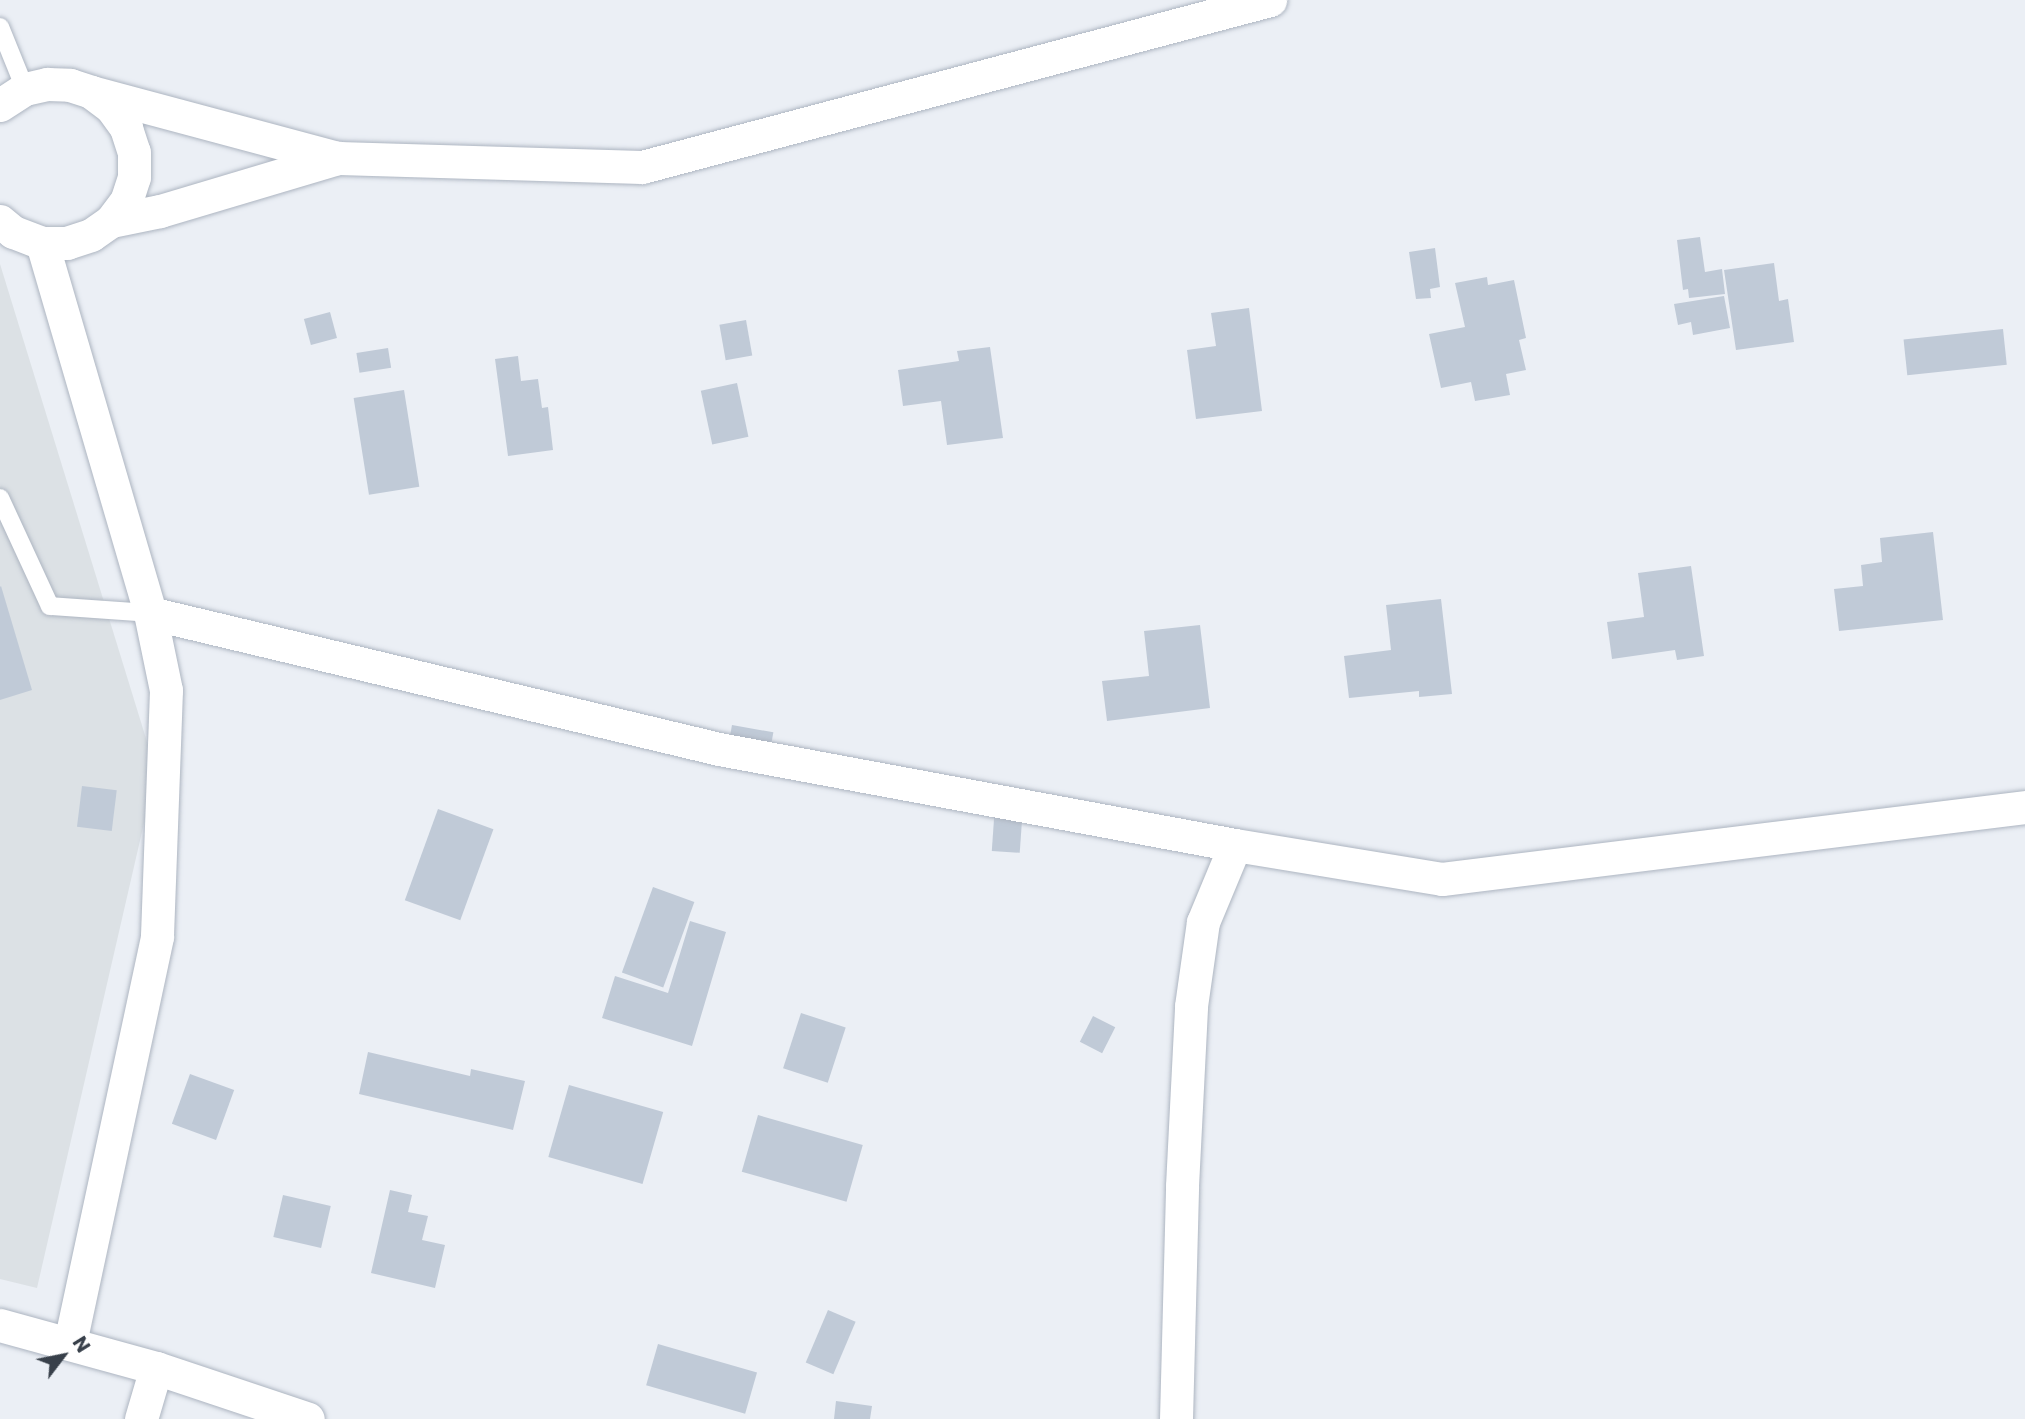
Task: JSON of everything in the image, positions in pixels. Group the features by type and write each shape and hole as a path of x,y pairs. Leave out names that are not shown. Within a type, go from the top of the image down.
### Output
{"street":[{"path":"12,97 47,84 70,85 338,158 642,167 1270,0"},
{"path":"14,233 67,243 91,235 111,221 126,201 134,177 134,152 126,128 111,107 91,92"},
{"path":"111,221 160,211 338,158"},
{"path":"14,233 150,613 166,690 157,937 70,1342"},
{"path":"150,613 719,749 1235,845 1442,879 2025,807"},
{"path":"1176,1419 1182,1185 1191,1006 1203,922 1235,845"},
{"path":"0,1325 70,1342 156,1368 308,1419"},
{"path":"141,1419 156,1368"}],"lane":[{"path":"0,27 12,97"},
{"path":"0,498 50,606 150,613"}],"shaded area":[{"path":"0,264 156,771 37,1288 0,1279"}],"building":[{"path":"1700,237 1705,272 1722,269 1725,294 1689,298 1688,289 1683,290 1677,240"},
{"path":"1435,248 1440,287 1430,289 1431,298 1416,299 1409,252"},
{"path":"1774,263 1779,301 1788,299 1794,342 1736,350 1724,270"},
{"path":"1487,277 1488,285 1514,280 1526,338 1519,340 1526,370 1506,374 1510,395 1475,401 1471,382 1441,388 1429,334 1465,327 1455,283"},
{"path":"1724,296 1730,328 1693,335 1691,322 1678,325 1674,304"},
{"path":"1249,308 1262,411 1196,419 1187,350 1216,346 1211,313"},
{"path":"330,312 337,338 311,345 304,319"},
{"path":"746,320 752,355 726,360 719,325"},
{"path":"2003,329 2007,365 1907,375 1904,339"},
{"path":"990,347 1003,438 947,445 941,401 903,406 898,370 959,361 957,351"},
{"path":"388,348 391,368 360,373 356,353"},
{"path":"518,356 521,381 538,379 542,408 548,407 553,450 508,456 495,359"},
{"path":"737,383 748,437 712,444 701,391"},
{"path":"404,390 419,487 369,495 354,398"},
{"path":"1933,532 1943,620 1839,631 1834,589 1863,586 1861,565 1882,562 1880,538"},
{"path":"1691,566 1704,656 1677,660 1675,650 1612,659 1607,622 1644,617 1638,573"},
{"path":"0,587 32,690 0,700"},
{"path":"1441,599 1452,694 1419,697 1419,691 1349,698 1344,656 1391,650 1386,605"},
{"path":"1200,625 1210,708 1107,721 1102,681 1149,676 1144,631"},
{"path":"732,725 773,732 771,745 730,738"},
{"path":"82,786 117,790 112,831 77,827"},
{"path":"995,805 1023,807 1020,853 992,851"},
{"path":"438,809 493,829 460,920 405,900"},
{"path":"653,887 694,902 663,988 622,973"},
{"path":"690,921 726,932 692,1046 602,1018 615,976 668,993"},
{"path":"801,1013 846,1028 828,1083 783,1068"},
{"path":"1093,1016 1115,1027 1102,1053 1080,1042"},
{"path":"368,1052 470,1076 471,1069 525,1081 513,1130 359,1094"},
{"path":"190,1074 234,1090 216,1140 172,1124"},
{"path":"569,1085 663,1112 643,1184 548,1157"},
{"path":"758,1115 863,1145 847,1202 742,1172"},
{"path":"390,1190 412,1195 408,1212 428,1216 422,1240 445,1245 435,1288 371,1273"},
{"path":"283,1195 331,1206 321,1248 273,1237"},
{"path":"828,1310 856,1322 833,1374 806,1362"},
{"path":"658,1344 757,1372 745,1414 646,1385"},
{"path":"836,1401 872,1406 870,1419 834,1419"}]}
